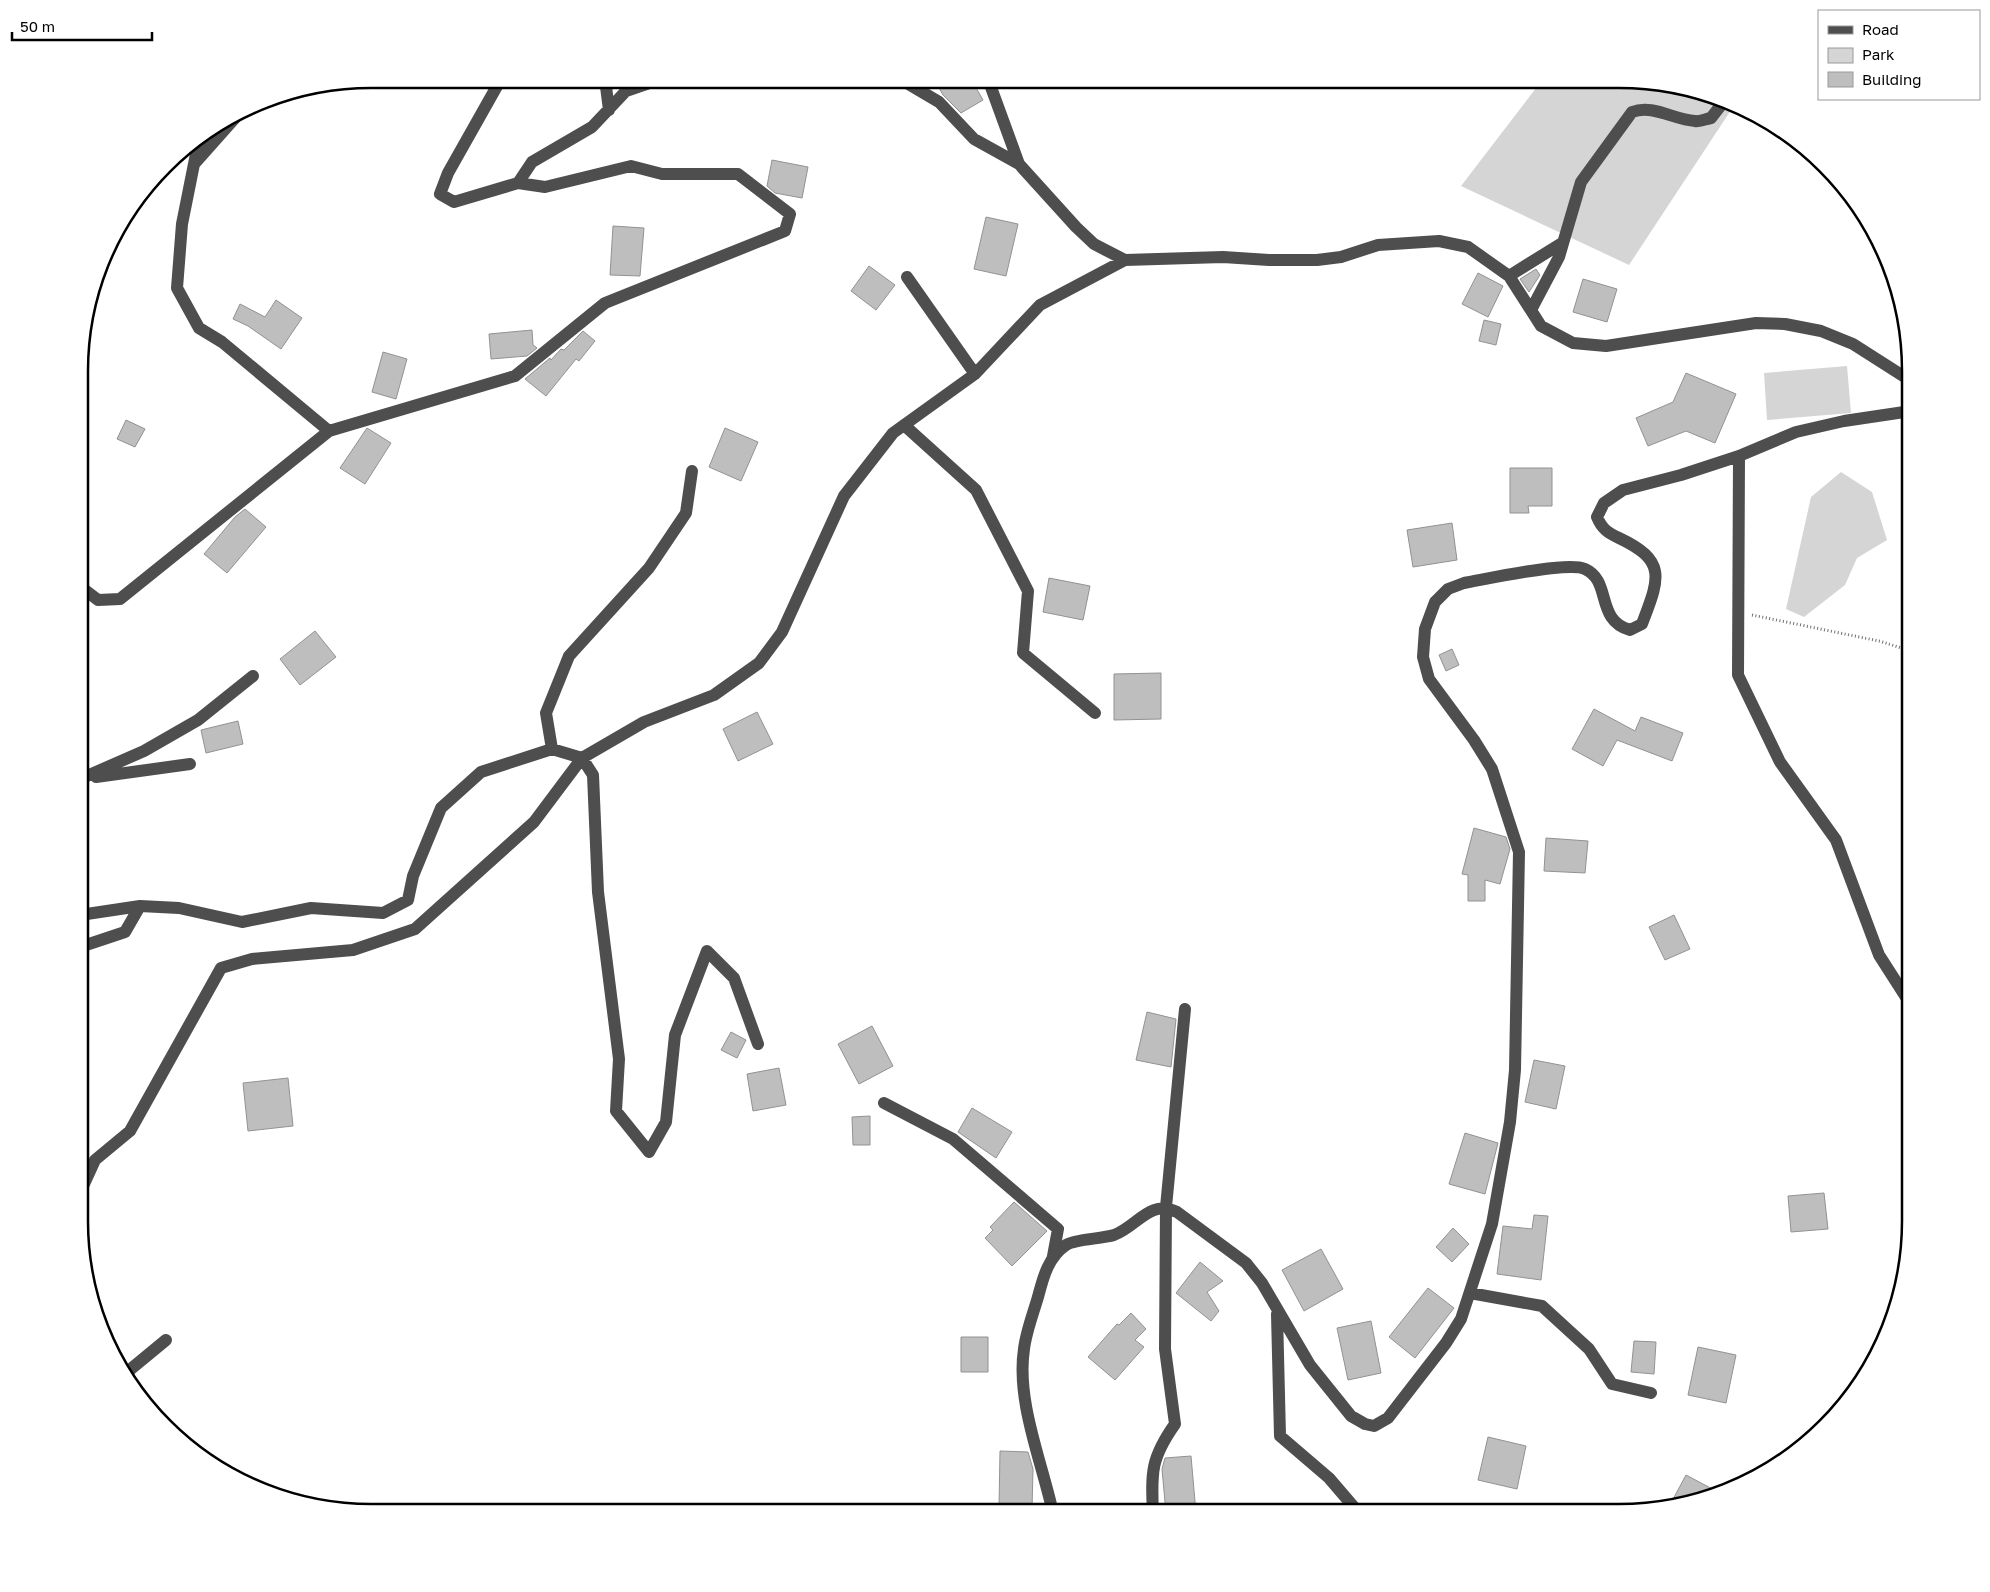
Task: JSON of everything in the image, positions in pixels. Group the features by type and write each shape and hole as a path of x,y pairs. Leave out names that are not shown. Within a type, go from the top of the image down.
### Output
{"street":[{"path":"88,592 98,600 120,599 330,431 515,376 605,303 785,231 790,214 738,174 662,174 631,166 545,187 518,182 454,202 440,194 448,174 496,88"},
{"path":"606,88 609,110"},
{"path":"518,182 532,162 592,127 626,91 635,88"},
{"path":"915,88 939,102 974,139 1019,164 1076,227 1094,244 1125,260"},
{"path":"991,88 1019,164"},
{"path":"1531,310 1559,257 1581,182 1632,112 1639,109 1659,112 1695,122 1711,118 1720,106"},
{"path":"196,163 229,125"},
{"path":"198,146 182,224 178,288 198,328 222,342 330,431"},
{"path":"88,1176 95,1160 130,1131 221,968 252,959 353,950 415,929 534,822 582,758 644,722 714,695 759,663 782,632 844,496 894,433 975,374 1040,305 1125,260 1223,257 1269,260 1317,260 1341,257 1378,245 1439,241 1468,247 1509,276 1541,326 1573,343 1606,346 1756,324 1785,324 1821,331 1852,344 1902,375"},
{"path":"1509,276 1562,243"},
{"path":"907,277 975,374"},
{"path":"1053,1256 1071,1242 1091,1241 1128,1228 1148,1211 1166,1207 1177,1212 1246,1263 1262,1283 1277,1312 1310,1365 1351,1416 1365,1424 1374,1426 1388,1418 1441,1350 1461,1319 1492,1224 1510,1122 1515,1070 1519,852 1492,768 1429,679 1423,657 1425,628 1435,602 1448,589 1464,583 1566,567 1583,568 1590,572 1598,582 1612,621 1620,627 1630,630 1642,624 1650,601 1656,572 1650,558 1638,547 1601,527 1597,518 1604,503 1623,490 1681,475 1739,456 1796,432 1844,421 1902,412"},
{"path":"904,425 976,490 1028,591 1023,654 1094,712"},
{"path":"1739,456 1738,676 1780,762 1836,840 1879,955 1902,992"},
{"path":"552,750 546,713 569,656 649,568 686,513 692,471"},
{"path":"88,776 144,751 198,720 253,676"},
{"path":"88,914 140,906 179,908 242,922 311,908 383,913 408,900 413,876 441,808 481,772 552,750 582,758 593,775 598,892 619,1059 616,1111 649,1152 666,1122 675,1035 707,951 734,978 758,1044"},
{"path":"88,778 190,764"},
{"path":"88,944 125,932 140,906"},
{"path":"1152,1504 1151,1478 1159,1447 1174,1424 1165,1349 1166,1207 1185,1009"},
{"path":"884,1103 953,1138 1058,1229 1053,1256 1043,1278 1024,1348 1022,1386 1051,1504"},
{"path":"1470,1292 1542,1306 1588,1349 1612,1384 1651,1393"},
{"path":"1277,1312 1280,1436 1329,1478 1351,1504"},
{"path":"129,1370 166,1340"}],"path":[{"path":"1739,613 1879,641 1902,648"}],"green space":[{"path":"1536,88 1638,88 1656,90 1692,97 1731,110 1629,265 1461,186"},
{"path":"1847,366 1851,413 1767,420 1764,373"},
{"path":"1841,472 1872,492 1887,540 1857,558 1845,585 1804,617 1786,609 1811,497"}],"building":[{"path":"939,88 976,88 983,100 961,113 943,95"},
{"path":"772,160 808,167 802,198 775,193 767,186"},
{"path":"986,217 1018,224 1006,276 974,269"},
{"path":"613,226 644,228 640,276 610,275"},
{"path":"869,266 895,285 876,310 851,291"},
{"path":"1536,269 1540,275 1529,292 1520,279"},
{"path":"1478,273 1503,286 1488,317 1462,304"},
{"path":"1583,279 1617,289 1607,322 1573,312"},
{"path":"276,300 302,318 281,349 248,326 233,319 240,304 265,317"},
{"path":"1484,320 1501,324 1496,345 1479,341"},
{"path":"532,330 533,345 537,348 527,356 491,359 489,334"},
{"path":"583,331 595,341 579,361 576,359 546,396 525,379 550,358 551,360 561,349 564,350"},
{"path":"383,352 407,359 396,399 372,392"},
{"path":"1686,373 1736,394 1715,443 1686,431 1648,446 1636,418 1673,402"},
{"path":"126,420 145,429 135,447 117,439"},
{"path":"367,428 391,443 365,484 340,468"},
{"path":"725,428 758,442 741,481 709,467"},
{"path":"1510,468 1552,468 1552,506 1528,506 1529,513 1510,513"},
{"path":"245,509 266,527 227,573 204,554 235,517"},
{"path":"1452,523 1457,560 1413,567 1407,530"},
{"path":"1049,578 1090,586 1083,620 1043,612"},
{"path":"315,631 336,657 300,685 280,659"},
{"path":"1452,649 1459,665 1446,671 1439,655"},
{"path":"1161,673 1161,719 1114,720 1114,674"},
{"path":"1594,709 1635,731 1641,717 1683,733 1672,761 1617,740 1603,766 1572,749"},
{"path":"757,712 773,744 738,761 723,729"},
{"path":"238,721 243,744 206,753 201,730"},
{"path":"1474,828 1506,837 1510,849 1500,884 1485,880 1485,901 1468,901 1468,875 1462,874"},
{"path":"1546,838 1588,841 1585,873 1544,871"},
{"path":"1674,915 1690,949 1665,960 1649,927"},
{"path":"1147,1012 1176,1019 1171,1067 1136,1060"},
{"path":"872,1026 893,1066 859,1084 838,1044"},
{"path":"731,1032 746,1040 737,1058 721,1050"},
{"path":"1534,1060 1565,1066 1556,1109 1525,1102"},
{"path":"779,1068 786,1105 753,1111 747,1074"},
{"path":"288,1078 293,1126 248,1131 243,1083"},
{"path":"972,1108 1012,1132 996,1158 958,1132"},
{"path":"870,1116 870,1145 853,1145 852,1117"},
{"path":"1465,1133 1498,1143 1485,1194 1449,1184"},
{"path":"1824,1193 1828,1229 1791,1232 1788,1196"},
{"path":"1014,1202 1047,1231 1012,1266 985,1238 993,1230 990,1227"},
{"path":"1534,1215 1548,1216 1541,1280 1497,1274 1503,1226 1532,1229"},
{"path":"1453,1228 1469,1244 1452,1262 1436,1247"},
{"path":"1321,1249 1343,1289 1304,1311 1282,1270"},
{"path":"1200,1262 1223,1281 1207,1292 1219,1311 1211,1321 1176,1293"},
{"path":"1428,1288 1454,1308 1415,1358 1389,1337"},
{"path":"1131,1313 1146,1329 1135,1340 1144,1347 1115,1380 1088,1357 1117,1324 1119,1325"},
{"path":"1371,1321 1381,1373 1348,1380 1337,1328"},
{"path":"961,1337 988,1337 988,1372 961,1372"},
{"path":"1634,1341 1656,1342 1654,1374 1631,1372"},
{"path":"1698,1347 1736,1355 1726,1403 1688,1395"},
{"path":"1488,1437 1526,1446 1517,1489 1478,1480"},
{"path":"1000,1451 1028,1452 1033,1469 1032,1504 999,1504"},
{"path":"1191,1456 1195,1504 1165,1504 1162,1469 1165,1458"},
{"path":"1686,1475 1712,1488 1692,1495 1673,1499"}]}
